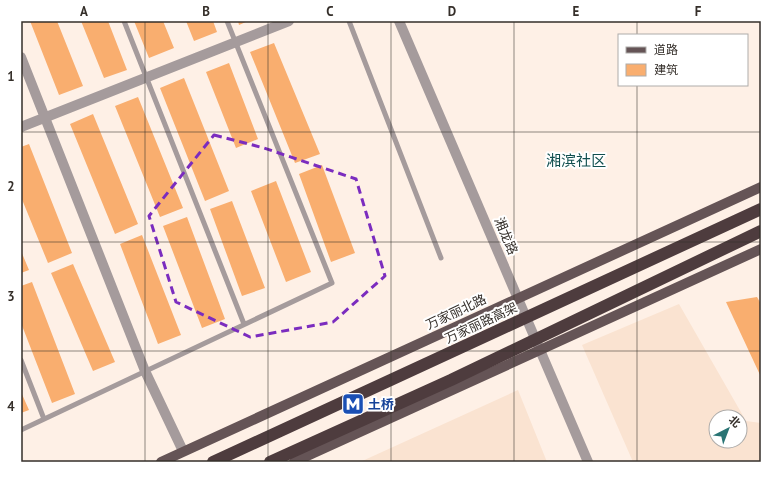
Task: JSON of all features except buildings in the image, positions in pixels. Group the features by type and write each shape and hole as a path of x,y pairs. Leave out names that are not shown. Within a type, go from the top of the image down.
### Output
{"highway":[{"name":"万家丽路高架","path":"212,462 761,209"},
{"path":"270,462 451,380 761,231"},
{"path":"703,259 761,235"}],"main road":[{"name":"万家丽北路","path":"162,462 183,451 761,187"},
{"path":"294,462 761,249"}],"street":[{"path":"21,127 289,21"},
{"name":"湘龙路","path":"399,21 519,297 588,462"},
{"path":"21,57 145,371 183,451"}],"lane":[{"path":"124,21 244,324"},
{"path":"21,430 332,282 227,21"},
{"path":"348,21 441,258"},
{"path":"21,360 44,419"}],"highlighted area":[{"path":"214,135 264,148 356,179 385,276 333,322 250,337 176,302 149,216"}],"shaded area":[{"path":"679,304 739,409 708,409 708,449 748,449 748,421 761,423 761,462 633,462 582,345"},
{"path":"518,390 547,462 360,462"}],"place":[{"name":"土桥","path":"353,404"}],"district":[{"name":"湘滨社区","path":"576,160"}]}
